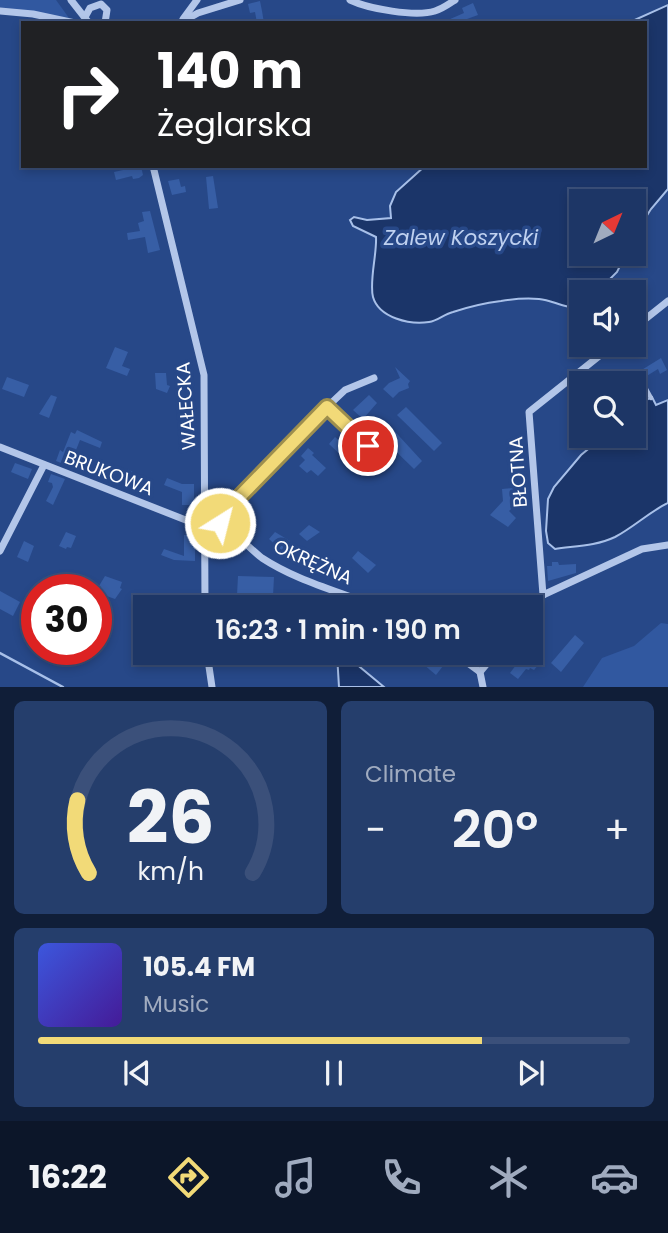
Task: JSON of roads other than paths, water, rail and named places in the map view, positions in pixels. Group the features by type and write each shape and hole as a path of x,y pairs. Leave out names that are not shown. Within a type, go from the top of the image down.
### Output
{"street":[{"path":"71,0 87,20"},
{"path":"182,21 197,0"},
{"path":"183,21 198,13 240,0"},
{"path":"350,0 416,13 436,11 455,0"},
{"path":"87,20 91,6 101,4 107,10 105,21"},
{"path":"0,10 63,21"},
{"name":"WAŁECKA","path":"153,168 204,375 205,595"},
{"path":"646,318 668,301"},
{"name":"BŁOTNA","path":"542,594 529,412 598,357"},
{"path":"217,520 345,390 374,378"},
{"path":"327,407 382,460"},
{"name":"BRUKOWA","path":"0,447 206,528"},
{"path":"0,551 44,465"},
{"name":"OKRĘŻNA","path":"206,517 217,520 261,557 285,571 346,595"},
{"path":"542,594 642,549 668,545"},
{"path":"209,665 212,687"},
{"path":"470,665 480,672 483,687"},
{"path":"480,672 486,665"}],"lane":[{"path":"646,389 651,398"}],"water":[{"name":"Zalew Koszycki","path":"668,5 668,189 646,217 646,189 569,189 569,266 620,266 617,272 609,280 569,280 569,307 539,299 510,300 471,307 421,323 396,318 382,310 376,304 372,291 376,237 353,226 350,220 354,217 367,220 391,218 390,206 396,192 423,168 647,168 647,21 632,21"},
{"path":"652,397 656,405 668,400 668,503 608,540 555,549 548,543 546,531 548,499 554,487 589,448 646,448 646,400"},
{"path":"338,665 357,665 384,687 339,687"}],"waterway":[{"path":"0,653 63,687"}]}
